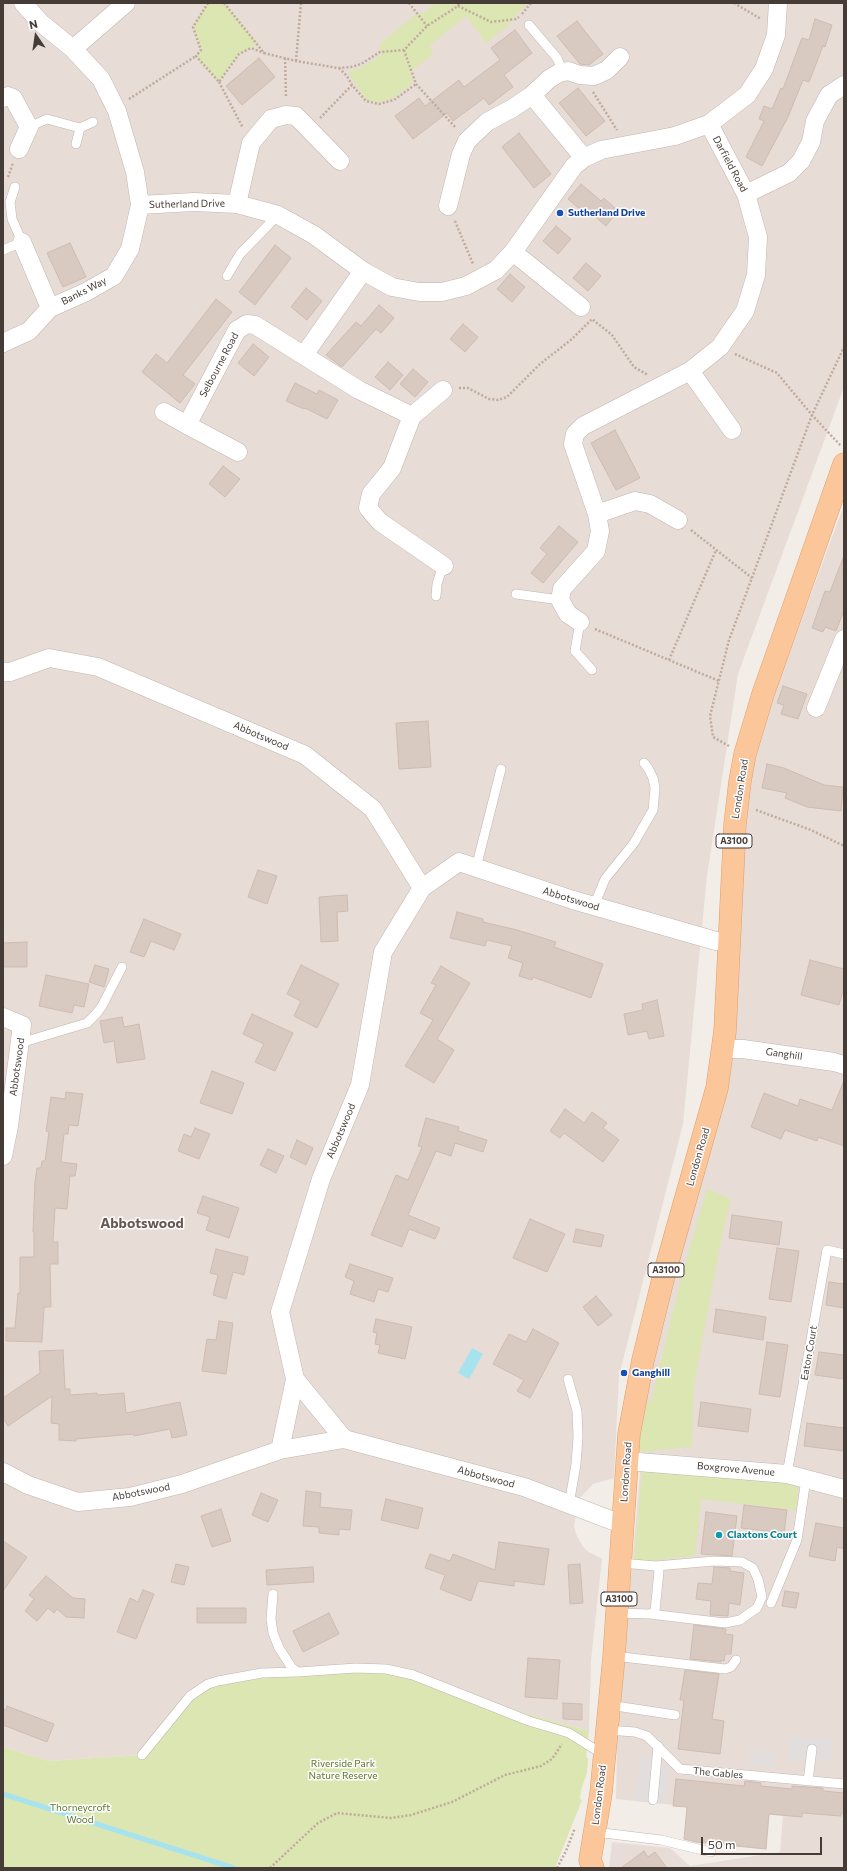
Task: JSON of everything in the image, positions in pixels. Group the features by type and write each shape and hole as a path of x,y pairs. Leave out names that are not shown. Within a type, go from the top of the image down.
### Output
{"main road":[{"name":"London Road","path":"588,1865 586,1828 601,1793 618,1613 624,1526 626,1461 634,1405 653,1319 718,1088 723,1049 737,801 745,754 763,694 839,495 844,464"}],"street":[{"name":"Sutherland Drive","path":"23,3 41,24 73,50 101,78 117,111 135,172 140,205 194,202 237,204 278,216 314,235 363,271 392,287 419,292 442,292 466,286 496,270 513,252 574,166 584,158 601,150 674,136 709,124 747,95 764,69 776,35 778,3"},
{"path":"73,50 126,3"},
{"path":"448,206 461,154 467,140 487,122 513,108 532,95 553,75 563,72 590,76 607,70 620,57"},
{"path":"746,194 789,173 801,160 811,142 815,121 828,95 844,85"},
{"path":"532,95 584,158"},
{"path":"3,98 8,96 13,98 29,127 19,149"},
{"path":"237,204 252,143 271,119 286,115 296,116 340,161"},
{"name":"Darfield Road","path":"560,600 562,589 596,551 600,531 597,514 573,444 575,434 583,426 690,371 720,347 745,311 756,275 758,237 746,194 709,124"},
{"name":"Banks Way","path":"22,242 50,308 86,292 114,276 130,249 140,205"},
{"path":"513,252 581,307"},
{"path":"304,355 363,271"},
{"path":"3,343 29,331 50,308"},
{"name":"Selbourne Road","path":"187,425 237,330 247,324 255,325 359,390 412,416"},
{"path":"690,371 732,430"},
{"path":"443,390 412,416 392,468 371,494 368,508 380,522 444,566"},
{"path":"164,412 238,452"},
{"path":"597,514 636,501 650,504 678,520"},
{"path":"560,600 568,614 580,622"},
{"path":"816,708 844,639"},
{"name":"Abbotswood","path":"3,672 10,672 48,658 98,667 304,755 374,809 422,888"},
{"name":"Abbotswood","path":"280,1450 295,1379 280,1312 321,1179 360,1085 383,952 422,888 459,862 594,906 716,940 729,941"},
{"name":"Abbotswood","path":"3,1017 22,1025 9,1126 3,1156"},
{"name":"Ganghill","path":"723,1049 743,1049 834,1062 844,1065"},
{"name":"Abbotswood","path":"295,1379 344,1439"},
{"name":"Abbotswood","path":"3,1472 28,1485 78,1502 130,1497 182,1484 280,1450 344,1439 524,1487 624,1526"},
{"name":"Boxgrove Avenue","path":"626,1461 788,1474 844,1489"}],"lane":[{"path":"529,25 557,58 563,72"},
{"path":"29,127 47,119 80,128 93,122"},
{"path":"76,144 80,128"},
{"path":"3,250 22,242 12,219 10,202 15,187"},
{"path":"227,276 240,254 278,216"},
{"path":"436,596 437,584 444,566"},
{"path":"516,594 560,600"},
{"path":"580,622 575,651 592,670"},
{"path":"594,906 609,874 634,843 653,810 655,788 648,768 644,763"},
{"path":"476,868 501,769"},
{"path":"20,1043 87,1023 102,1006 122,966"},
{"name":"Eaton Court","path":"788,1474 827,1250 844,1254"},
{"path":"568,1380 577,1410 578,1437 576,1464 569,1504"},
{"path":"772,1603 797,1540 806,1479"},
{"path":"618,1613 650,1614 725,1623 740,1620 757,1608 762,1597 758,1579 753,1568 742,1562 714,1561 656,1566 621,1563"},
{"path":"650,1614 655,1611 659,1571 656,1566"},
{"path":"273,1594 271,1619 273,1633 279,1648 292,1668 298,1672"},
{"path":"614,1656 725,1669 731,1667 736,1660"},
{"path":"142,1755 190,1696 208,1684 218,1680 262,1673 356,1668 386,1669 413,1675 529,1721 569,1733 604,1755"},
{"path":"609,1704 675,1715"},
{"name":"The Gables","path":"607,1730 635,1732 647,1736 680,1769 844,1784"},
{"path":"653,1800 658,1746"},
{"path":"808,1781 812,1749"},
{"path":"586,1828 661,1840 711,1852"}],"path":[{"path":"117,111 122,103 196,56 201,50 193,27 208,3"},
{"path":"224,3 264,53"},
{"path":"296,61 301,3"},
{"path":"409,3 427,26"},
{"path":"219,82 240,54 251,48 296,61 338,68 351,67 361,64 380,52 404,50 427,26 459,5 491,22 516,19 527,10 531,3"},
{"path":"737,4 760,19 777,22"},
{"path":"404,50 416,84 467,140"},
{"path":"196,56 219,82 252,143"},
{"path":"285,58 286,115"},
{"path":"338,68 347,76 352,86 366,101 379,104 394,100 416,84"},
{"path":"590,76 594,95 616,127 620,146"},
{"path":"310,129 352,86"},
{"path":"6,183 19,149"},
{"path":"448,206 479,279"},
{"path":"443,390 468,388 489,399 498,400 507,397 540,364 572,339 592,319 612,335 634,367 649,375 657,388"},
{"path":"720,347 777,373 812,415 844,449"},
{"path":"745,754 713,737 710,716 729,640 812,415 844,347"},
{"path":"678,520 752,578"},
{"path":"669,660 716,550"},
{"path":"580,622 719,681"},
{"path":"737,801 811,830 844,846"},
{"path":"270,1868 318,1823 337,1813 391,1818 411,1815 452,1802 505,1775 541,1766 552,1759 569,1733"},
{"path":"557,1868 566,1851 586,1828"}],"shaded area":[{"path":"3,3 844,3 844,387 738,674 707,876 683,1124 619,1376 614,1478 593,1484 579,1499 574,1526 576,1534 583,1547 602,1559 591,1661 589,1731 388,1675 142,1755 49,1761 3,1747"},
{"path":"844,505 844,1868 609,1868 612,1842 670,1848 690,1866 780,1852 783,1816 616,1799 617,1739 650,1357 731,1068 743,820 760,732"},
{"path":"790,1736 832,1740 830,1762 788,1758"},
{"path":"750,1751 775,1753 774,1767 749,1765"},
{"path":"641,1755 657,1757 669,1771 665,1804 635,1801"}],"green space":[{"path":"208,3 224,3 258,44 239,54 219,82 196,56 201,50 193,27"},
{"path":"436,3 528,3 515,16 510,24 486,43 466,16 429,46 434,53 410,72 413,83 392,99 378,103 366,100 348,72 362,67 381,55 380,44 416,14 424,13"},
{"path":"707,1189 731,1199 722,1235 694,1384 692,1447 637,1452 634,1405 651,1401 682,1275"},
{"path":"649,1470 799,1484 796,1510 701,1499 695,1556 647,1561 634,1560 642,1472"},
{"name":"Riverside Park Nature Reserve","path":"351,1671 396,1675 446,1691 589,1731 586,1756 588,1759 587,1773 581,1790 580,1799 582,1800 555,1868 3,1868 3,1747 49,1761 142,1755 178,1704 213,1686 234,1681"}],"water":[{"path":"472,1348 483,1354 469,1379 458,1373"}],"building":[{"path":"815,19 832,25 825,47 823,46 809,82 803,80 788,117 762,166 746,157 764,121 759,119 764,106 772,109 781,88 783,89 802,38 809,40"},
{"path":"577,21 603,54 589,65 580,64 557,36"},
{"path":"515,30 532,53 504,75 513,87 489,105 484,98 453,121 447,113 413,139 395,116 419,98 425,106 459,80 464,87 500,60 491,48"},
{"path":"259,58 275,77 242,105 226,86"},
{"path":"578,88 605,121 586,136 559,103"},
{"path":"519,133 551,174 534,188 502,147"},
{"path":"581,184 601,201 604,198 618,211 606,226 585,208 583,212 568,199"},
{"path":"556,226 571,239 558,254 543,241"},
{"path":"70,243 86,277 63,287 47,253"},
{"path":"275,245 291,258 255,305 239,292"},
{"path":"586,263 601,276 588,291 573,278"},
{"path":"510,274 525,287 512,302 497,289"},
{"path":"306,288 322,301 307,320 291,307"},
{"path":"216,299 232,312 183,375 195,384 180,403 142,372 156,354 167,363"},
{"path":"379,305 394,318 381,333 376,329 342,367 326,355 356,322 361,326"},
{"path":"463,324 478,337 465,352 450,339"},
{"path":"253,344 269,357 254,376 238,363"},
{"path":"388,362 403,375 390,390 375,377"},
{"path":"413,369 428,382 415,397 400,384"},
{"path":"295,383 317,394 319,390 338,400 327,419 305,408 304,409 286,401"},
{"path":"615,430 640,478 616,490 591,443"},
{"path":"223,466 240,479 225,497 209,484"},
{"path":"559,526 578,542 543,583 531,573 547,554 540,548"},
{"path":"843,558 844,610 836,631 825,627 823,632 812,628 825,591 830,592"},
{"path":"783,686 807,694 798,719 781,714 784,705 777,703"},
{"path":"428,721 431,767 399,769 396,723"},
{"path":"767,764 784,768 824,785 843,787 841,811 807,807 785,798 787,793 762,788"},
{"path":"258,870 277,876 267,904 248,897"},
{"path":"347,895 348,911 337,912 338,941 321,942 319,897"},
{"path":"457,912 483,919 483,922 517,930 556,942 554,947 603,964 591,998 533,977 532,980 519,976 523,963 508,958 512,946 487,940 485,946 450,938"},
{"path":"144,919 181,934 174,950 151,941 144,957 130,952"},
{"path":"27,942 27,967 3,967 3,943"},
{"path":"810,960 844,969 844,988 839,1005 801,995"},
{"path":"95,965 109,969 104,987 89,982"},
{"path":"301,965 339,984 317,1028 294,1016 301,1001 287,994"},
{"path":"441,966 470,983 437,1039 454,1050 434,1083 405,1066 433,1020 420,1013 436,985 431,983"},
{"path":"46,975 89,984 84,1007 74,1005 72,1013 39,1006"},
{"path":"657,1000 664,1036 649,1039 647,1031 628,1035 624,1014 643,1010 642,1004"},
{"path":"252,1014 293,1033 275,1071 255,1062 264,1044 243,1034"},
{"path":"122,1017 124,1027 139,1024 145,1059 117,1063 114,1041 104,1043 100,1021"},
{"path":"212,1071 244,1083 232,1114 200,1103"},
{"path":"843,1083 844,1146 818,1137 817,1141 785,1130 781,1139 751,1127 764,1093 798,1106 800,1099 832,1110"},
{"path":"66,1092 83,1094 78,1126 69,1125 68,1134 64,1134 61,1162 77,1164 75,1176 70,1176 67,1209 55,1208 53,1242 58,1242 58,1264 50,1264 51,1307 44,1307 42,1342 6,1341 6,1328 15,1328 18,1293 20,1293 20,1257 34,1257 33,1232 35,1181 37,1168 41,1168 42,1161 45,1161 49,1132 46,1131 51,1097 65,1099"},
{"path":"565,1109 584,1123 592,1112 607,1123 603,1128 619,1140 603,1162 564,1133 560,1138 550,1131"},
{"path":"426,1118 459,1127 458,1131 487,1140 483,1152 455,1143 451,1156 436,1151 408,1215 440,1228 435,1239 409,1229 402,1247 371,1235 396,1175 408,1180 422,1147 418,1146"},
{"path":"195,1128 210,1134 199,1159 178,1151 184,1134 191,1137"},
{"path":"297,1140 313,1148 306,1165 290,1157"},
{"path":"268,1149 284,1156 276,1173 260,1165"},
{"path":"203,1196 239,1208 229,1238 206,1230 210,1217 197,1213"},
{"path":"732,1215 782,1222 779,1245 729,1238"},
{"path":"530,1219 565,1234 547,1272 513,1258"},
{"path":"576,1229 604,1235 601,1247 573,1242"},
{"path":"777,1248 799,1251 791,1302 769,1299"},
{"path":"216,1249 248,1257 244,1275 233,1272 226,1299 213,1295 218,1275 210,1273"},
{"path":"350,1264 393,1278 388,1292 378,1289 374,1302 350,1294 354,1281 345,1277"},
{"path":"829,1282 844,1284 844,1308 826,1305"},
{"path":"596,1296 612,1315 598,1326 583,1307"},
{"path":"716,1309 766,1317 763,1340 713,1332"},
{"path":"376,1319 412,1327 405,1359 378,1353 380,1345 375,1344 377,1333 373,1332"},
{"path":"219,1321 233,1323 226,1374 202,1371 207,1339 216,1340"},
{"path":"533,1329 559,1343 530,1398 517,1391 524,1380 493,1364 509,1334 526,1342"},
{"path":"767,1342 788,1345 780,1397 759,1394"},
{"path":"63,1350 65,1389 70,1389 70,1395 124,1393 126,1413 180,1402 187,1435 172,1438 170,1429 134,1436 134,1434 76,1439 76,1441 59,1440 59,1424 51,1423 52,1396 8,1426 3,1418 3,1398 40,1373 39,1351"},
{"path":"819,1352 844,1355 844,1379 815,1375"},
{"path":"701,1402 751,1409 748,1432 698,1426"},
{"path":"807,1423 844,1428 844,1451 804,1446"},
{"path":"306,1491 321,1493 320,1507 352,1510 350,1530 339,1529 339,1535 319,1533 319,1527 303,1526"},
{"path":"261,1493 278,1500 268,1522 252,1515"},
{"path":"386,1499 423,1508 418,1529 381,1520"},
{"path":"744,1505 787,1510 784,1533 741,1528"},
{"path":"221,1509 231,1541 212,1547 201,1516"},
{"name":"Claxtons Court","path":"706,1512 737,1516 732,1556 701,1554"},
{"path":"816,1523 844,1528 844,1549 837,1547 835,1561 809,1556"},
{"path":"3,1541 27,1557 3,1591"},
{"path":"499,1542 549,1549 544,1585 514,1581 514,1586 478,1581 471,1601 440,1589 445,1575 425,1568 430,1554 450,1561 453,1554 495,1570"},
{"path":"176,1564 189,1567 184,1585 171,1582"},
{"path":"580,1564 583,1603 570,1604 568,1565"},
{"path":"313,1567 314,1582 267,1585 266,1570"},
{"path":"714,1567 730,1568 730,1571 744,1573 740,1605 729,1603 728,1616 710,1615 711,1601 696,1599 698,1583 712,1584"},
{"path":"46,1576 73,1598 85,1599 84,1618 66,1617 57,1609 54,1613 48,1608 37,1621 25,1611 34,1599 29,1595"},
{"path":"143,1590 154,1594 136,1639 117,1632 130,1598 138,1602"},
{"path":"785,1591 799,1593 796,1608 782,1606"},
{"path":"197,1608 246,1608 246,1623 197,1623"},
{"path":"329,1613 339,1634 303,1652 293,1631"},
{"path":"694,1625 726,1629 725,1634 733,1635 731,1654 725,1654 724,1661 721,1660 721,1662 690,1659"},
{"path":"528,1658 560,1660 557,1699 525,1697"},
{"path":"685,1670 719,1674 712,1719 724,1721 720,1754 678,1749 684,1700 680,1700"},
{"path":"563,1703 582,1704 582,1720 563,1719"},
{"path":"7,1706 54,1724 47,1742 3,1725 3,1709 6,1710"},
{"path":"676,1779 744,1786 745,1781 761,1783 761,1786 792,1789 792,1786 823,1788 823,1791 844,1793 844,1813 841,1813 841,1816 802,1813 802,1817 769,1814 766,1849 696,1842 684,1839 687,1807 673,1806"},
{"path":"644,1851 648,1857 655,1852 667,1868 621,1868"}],"waterway":[{"path":"3,1794 234,1868"}],"place":[{"name":"Sutherland Drive","path":"560,213"},
{"name":"Ganghill","path":"624,1373"},
{"name":"Claxtons Court","path":"719,1535"}],"district":[{"name":"Abbotswood","path":"142,1223"}],"park label":[{"name":"Thorneycroft Wood","path":"80,1814"}]}
